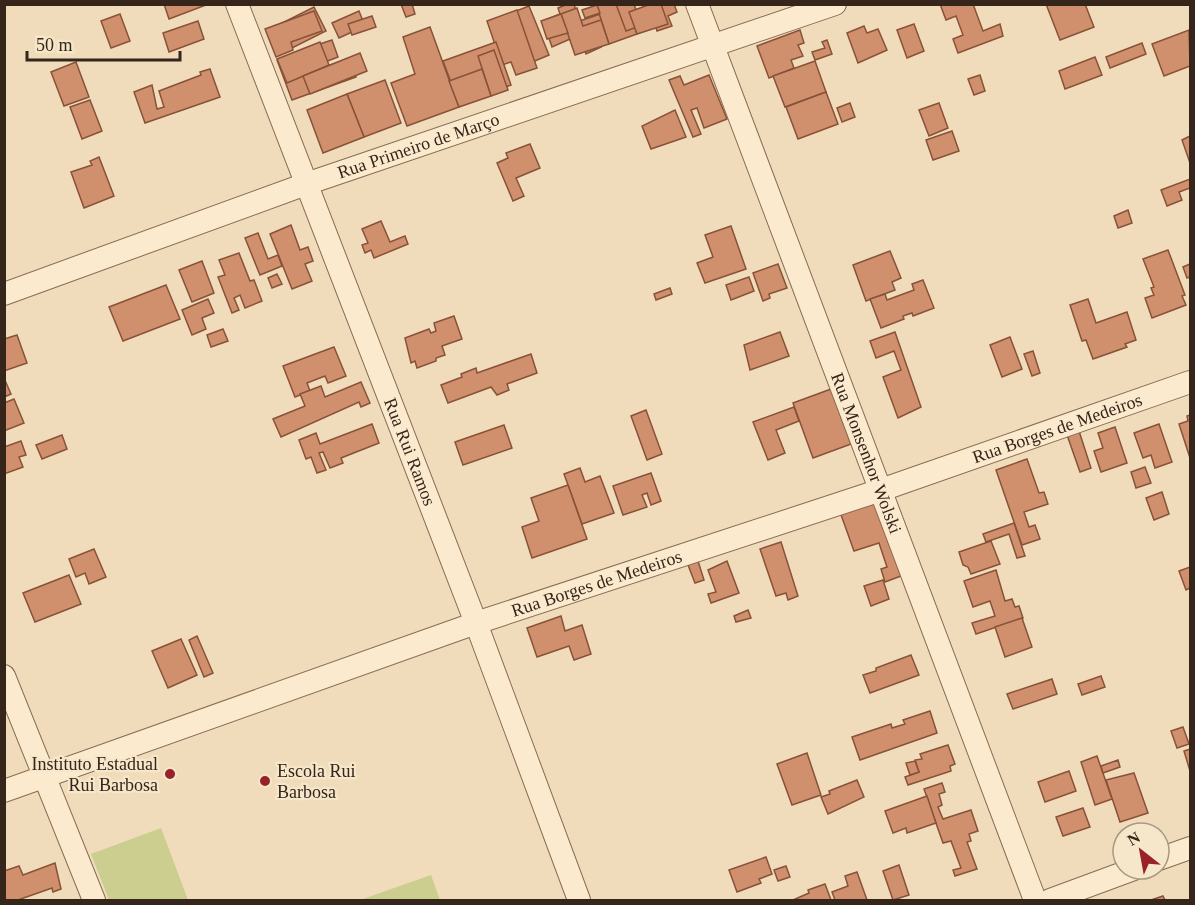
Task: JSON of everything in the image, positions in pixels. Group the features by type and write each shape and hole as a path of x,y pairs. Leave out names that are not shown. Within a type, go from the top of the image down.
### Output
{"street":[{"name":"Rua Rui Ramos","path":"237,4 476,623 579,900"},
{"name":"Rua Monsenhor Wolski","path":"697,4 1035,900"},
{"name":"Rua Primeiro de Março","path":"4,294 306,184 714,48 835,4"},
{"name":"Rua Borges de Medeiros","path":"4,791 476,623 881,490 1191,382"},
{"path":"4,676 94,900"},
{"path":"1171,856 1191,848"},
{"path":"1050,900 1111,877"}],"green space":[{"path":"161,828 188,900 109,900 91,854"},
{"path":"431,875 440,900 360,900"}],"building":[{"path":"164,4 206,4 206,5 169,19"},
{"path":"401,4 412,4 415,14 406,17"},
{"path":"574,4 576,11 573,12 577,22 600,14 610,38 599,42 601,47 586,54 582,43 573,47 570,39 552,47 543,21 560,14 558,8"},
{"path":"596,4 627,4 637,34 609,44"},
{"path":"616,4 634,4 636,10 651,4 674,4 677,12 668,16 672,26 657,31 654,21 626,31"},
{"path":"651,4 661,4 668,24 637,34 629,12"},
{"path":"940,4 973,4 983,31 1000,24 1003,36 958,53 953,39 963,35 956,16 946,20"},
{"path":"1046,4 1085,4 1094,27 1060,40"},
{"path":"597,5 600,13 585,18 582,10"},
{"path":"529,6 549,55 530,63 526,51 516,55 501,17"},
{"path":"314,7 326,31 280,54 268,30"},
{"path":"577,8 583,26 601,20 609,44 575,55 561,14"},
{"path":"517,10 537,68 516,75 511,62 502,65 487,21"},
{"path":"314,11 322,31 291,42 293,50 276,57 265,29"},
{"path":"359,11 365,26 339,38 332,23"},
{"path":"120,14 130,41 111,48 101,21"},
{"path":"561,14 568,33 547,39 541,21"},
{"path":"372,16 376,27 352,35 348,24"},
{"path":"198,21 204,39 169,52 163,33"},
{"path":"914,24 924,51 907,58 897,30"},
{"path":"864,26 867,33 878,29 887,50 858,63 847,33"},
{"path":"430,27 459,107 407,126 391,83 415,74 403,37"},
{"path":"800,30 804,43 798,45 803,56 791,60 794,68 769,78 757,46"},
{"path":"1189,30 1190,66 1164,76 1152,44"},
{"path":"332,40 338,57 304,70 305,74 350,58 356,77 292,100 277,60 307,49 309,56 314,54 311,47"},
{"path":"827,40 832,54 815,60 812,52 825,48 822,42"},
{"path":"320,42 329,65 287,83 277,59"},
{"path":"496,42 511,85 459,104 443,61"},
{"path":"1142,43 1146,54 1110,68 1106,57"},
{"path":"494,50 508,90 491,96 478,56"},
{"path":"360,53 367,71 310,94 303,76"},
{"path":"1095,57 1102,75 1065,89 1059,71"},
{"path":"815,61 826,92 785,107 773,76"},
{"path":"76,62 89,97 64,106 51,72"},
{"path":"210,69 220,97 145,123 134,92 152,85 157,109 164,107 159,91 201,75 200,72"},
{"path":"482,69 491,96 459,107 449,81"},
{"path":"709,75 727,119 704,128 697,108 691,110 701,134 693,137 669,80 680,76 684,85"},
{"path":"980,75 985,91 974,95 968,79"},
{"path":"385,80 401,123 364,137 347,94"},
{"path":"826,92 838,124 798,139 786,107"},
{"path":"347,94 364,137 323,153 307,110"},
{"path":"90,100 102,131 82,139 70,107"},
{"path":"850,103 855,117 842,122 837,108"},
{"path":"939,103 948,128 929,136 919,110"},
{"path":"675,110 686,137 651,149 642,126"},
{"path":"952,131 959,151 933,160 926,140"},
{"path":"1190,136 1190,163 1182,140"},
{"path":"530,144 540,168 516,178 524,196 513,201 497,163 508,158 506,153"},
{"path":"99,157 114,196 84,208 71,172 92,165 90,161"},
{"path":"1190,179 1190,188 1179,192 1182,200 1167,206 1161,190"},
{"path":"1128,210 1132,223 1118,228 1114,216"},
{"path":"381,221 390,242 405,236 408,244 374,258 371,250 365,253 362,245 368,243 362,229"},
{"path":"291,225 300,250 308,247 313,261 305,264 312,281 292,289 270,234"},
{"path":"731,226 746,269 705,283 697,263 713,257 705,235"},
{"path":"258,233 268,259 278,255 282,266 260,275 245,238"},
{"path":"1168,250 1185,295 1182,296 1186,305 1152,318 1145,298 1154,295 1151,288 1154,287 1143,259"},
{"path":"890,251 901,278 892,282 895,290 866,301 853,265"},
{"path":"239,253 250,281 254,280 262,301 245,308 240,295 234,298 239,310 232,313 218,277 225,275 219,260"},
{"path":"202,261 214,293 192,302 179,270"},
{"path":"778,264 787,288 769,294 770,298 763,301 753,273"},
{"path":"1190,264 1190,277 1187,278 1183,267"},
{"path":"277,274 282,284 272,288 268,278"},
{"path":"749,277 754,291 731,300 726,285"},
{"path":"923,280 934,308 913,316 912,313 903,316 904,319 881,328 870,299 885,294 887,300 914,290 912,284"},
{"path":"166,285 180,319 123,341 109,307"},
{"path":"670,288 672,294 656,300 654,294"},
{"path":"208,299 214,313 202,318 206,329 192,335 182,310"},
{"path":"1088,299 1096,323 1127,312 1136,340 1125,344 1127,347 1093,359 1086,340 1082,341 1070,305"},
{"path":"454,316 462,339 442,346 445,355 417,368 415,361 411,363 405,338 429,329 431,333 436,331 434,323"},
{"path":"223,329 228,341 211,347 207,335"},
{"path":"780,332 789,356 750,370 744,345"},
{"path":"895,332 921,407 898,418 883,377 901,370 894,351 876,358 870,341"},
{"path":"17,335 27,363 4,371 4,339"},
{"path":"1010,337 1022,369 1002,377 990,345"},
{"path":"334,347 346,376 328,383 325,376 307,383 310,391 295,397 283,366"},
{"path":"1033,351 1040,373 1032,376 1024,354"},
{"path":"531,354 537,373 507,384 509,390 497,395 491,387 448,403 441,385 462,377 461,374 476,368 477,373"},
{"path":"4,378 11,394 4,397"},
{"path":"361,382 370,403 361,407 359,402 281,437 273,419 305,406 300,394 321,386 325,397"},
{"path":"831,389 851,444 813,458 793,403"},
{"path":"14,399 24,423 4,431 4,403"},
{"path":"794,407 799,421 776,430 785,453 768,460 753,422"},
{"path":"646,410 662,454 647,460 631,416"},
{"path":"1190,415 1190,458 1179,424 1188,421 1187,416"},
{"path":"372,424 379,443 341,458 343,463 330,468 323,452 319,453 326,470 317,473 311,457 306,459 299,440 316,433 320,444"},
{"path":"1159,424 1172,462 1155,468 1151,455 1143,458 1134,433"},
{"path":"504,425 512,448 463,465 455,442"},
{"path":"1115,427 1127,463 1101,472 1094,451 1103,448 1098,433"},
{"path":"1079,431 1091,468 1080,472 1067,435"},
{"path":"62,435 67,449 42,459 36,445"},
{"path":"21,441 26,455 19,457 23,467 4,474 4,447"},
{"path":"1027,459 1039,493 1044,492 1048,504 1024,512 1029,527 1035,525 1040,539 1022,545 996,470"},
{"path":"1145,467 1151,483 1136,488 1131,472"},
{"path":"580,468 585,482 600,476 614,513 582,524 564,474"},
{"path":"651,473 661,501 651,505 647,493 642,495 647,507 623,515 613,486"},
{"path":"568,485 587,539 532,558 522,527 539,521 531,498"},
{"path":"1162,492 1169,514 1154,520 1146,498"},
{"path":"875,500 901,576 885,582 881,569 887,567 879,543 854,551 840,512"},
{"path":"1014,523 1025,556 1017,558 1009,534 986,542 983,534"},
{"path":"991,541 1000,564 971,574 968,567 963,565 959,552"},
{"path":"781,542 798,596 788,600 786,593 776,596 760,549"},
{"path":"94,549 106,577 89,584 85,573 76,577 69,559"},
{"path":"698,561 704,580 695,583 688,565"},
{"path":"727,561 739,593 711,603 708,594 716,592 708,570"},
{"path":"1190,567 1190,588 1186,590 1179,571"},
{"path":"996,570 1005,601 1012,599 1015,607 1019,606 1023,618 976,634 972,623 995,616 990,601 973,607 964,581"},
{"path":"69,575 81,604 35,622 23,593"},
{"path":"883,580 889,599 871,606 864,586"},
{"path":"748,610 751,618 736,622 734,616"},
{"path":"561,616 565,631 582,625 591,654 574,660 569,646 537,657 527,628"},
{"path":"1022,618 1032,647 1005,657 995,627"},
{"path":"197,636 213,673 204,677 189,640"},
{"path":"181,639 197,675 168,688 152,651"},
{"path":"911,655 919,675 870,693 863,675"},
{"path":"1101,676 1105,687 1082,695 1078,684"},
{"path":"1052,679 1057,694 1013,709 1007,694"},
{"path":"930,711 937,733 860,760 852,737 891,724 892,728 905,724 903,720"},
{"path":"1183,727 1189,744 1177,748 1171,731"},
{"path":"948,745 955,764 950,766 951,771 908,785 905,777 919,772 915,760 922,759 920,754"},
{"path":"1190,749 1190,771 1184,751"},
{"path":"807,753 821,795 792,805 777,764"},
{"path":"1097,756 1112,799 1095,805 1081,762"},
{"path":"1118,760 1120,767 1103,773 1101,766"},
{"path":"915,761 919,772 910,775 906,763"},
{"path":"1069,771 1076,791 1045,802 1038,782"},
{"path":"1134,773 1148,813 1120,821 1106,780"},
{"path":"857,780 864,797 828,814 821,797 830,794 829,791"},
{"path":"942,783 945,792 939,794 942,805 938,807 943,819 971,810 978,831 969,834 971,841 967,842 977,869 955,876 953,870 961,868 951,841 943,843 924,789"},
{"path":"927,796 936,823 907,833 906,828 893,833 885,811"},
{"path":"1083,808 1090,827 1063,836 1056,817"},
{"path":"766,857 772,874 759,879 761,883 737,892 729,870"},
{"path":"55,863 61,889 53,892 52,888 18,900 4,900 4,871 19,866 23,875"},
{"path":"899,865 909,895 893,900 883,871"},
{"path":"786,866 790,877 778,881 774,870"},
{"path":"857,872 867,900 835,900 832,892 848,886 845,876"},
{"path":"825,884 831,900 793,900 809,893 808,890"},
{"path":"1163,896 1165,900 1151,900"}],"place":[{"name":"Instituto Estadual Rui Barbosa","path":"170,774"},
{"name":"Escola Rui Barbosa","path":"265,781"}]}
